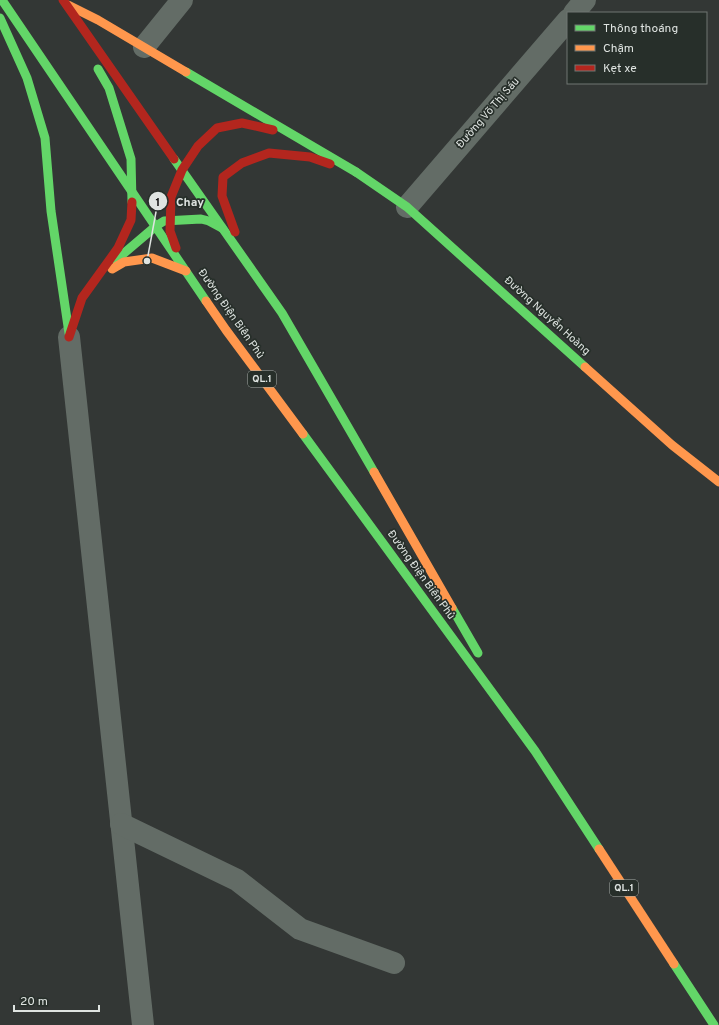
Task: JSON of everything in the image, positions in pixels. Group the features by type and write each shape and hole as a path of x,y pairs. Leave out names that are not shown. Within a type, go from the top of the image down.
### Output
{"main road":[{"name":"Đường Điện Biên Phủ","path":"2,0 231,336 535,751 714,1025"},
{"path":"79,0 98,20"},
{"name":"Đường Điện Biên Phủ","path":"60,1 182,170 282,313 483,661"},
{"path":"60,1 98,20 356,172"},
{"path":"60,1 86,48"},
{"path":"0,18 27,78 45,138 51,211 69,337"},
{"path":"69,337 82,298 118,248 131,220 133,193 132,159 109,88 93,61"},
{"path":"186,272 170,231 171,197 182,170 198,146 217,128 242,123 268,128 309,144"},
{"path":"282,313 232,228 222,196 224,177 242,163 269,153 310,158 356,172"},
{"name":"Đường Nguyễn Hoàng","path":"356,172 407,207 672,445 719,482"},
{"path":"97,276 156,226 164,222 201,219 209,221 222,228"},
{"path":"97,276 124,262 152,258 186,272"},
{"name":"Đường Điện Biên Phủ","path":"491,675 535,751"}],"street":[{"path":"144,47 182,0"},
{"path":"575,12 585,0"},
{"name":"Đường Võ Thị Sáu","path":"407,207 567,21"},
{"path":"69,337 143,1025"},
{"path":"121,824 237,880 300,929 394,963"}],"traffic: fast":[{"path":"2,0 206,301"},
{"path":"0,18 27,78 45,138 51,211 69,333"},
{"path":"98,69 109,88 131,159 132,202"},
{"path":"186,72 356,172"},
{"path":"174,159 282,313 374,472"},
{"path":"356,172 407,207 585,367"},
{"path":"116,260 164,221 201,219 209,221 222,228"},
{"path":"303,434 535,751 599,849"},
{"path":"452,608 478,653"},
{"path":"674,964 714,1025"}],"traffic: slow":[{"path":"68,5 98,20 186,72"},
{"path":"112,269 124,262 152,258 186,271"},
{"path":"206,301 303,434"},
{"path":"585,367 672,445 719,482"},
{"path":"374,472 452,608"},
{"path":"599,849 674,964"}],"traffic: jam":[{"path":"63,0 174,159"},
{"path":"176,248 170,231 171,197 182,170 198,146 217,128 242,123 273,130"},
{"path":"235,232 222,196 223,177 242,163 269,153 310,157 330,164"},
{"path":"69,337 82,298 118,248 131,220 132,202"}],"place":[{"name":"Chay","path":"147,261"}]}
